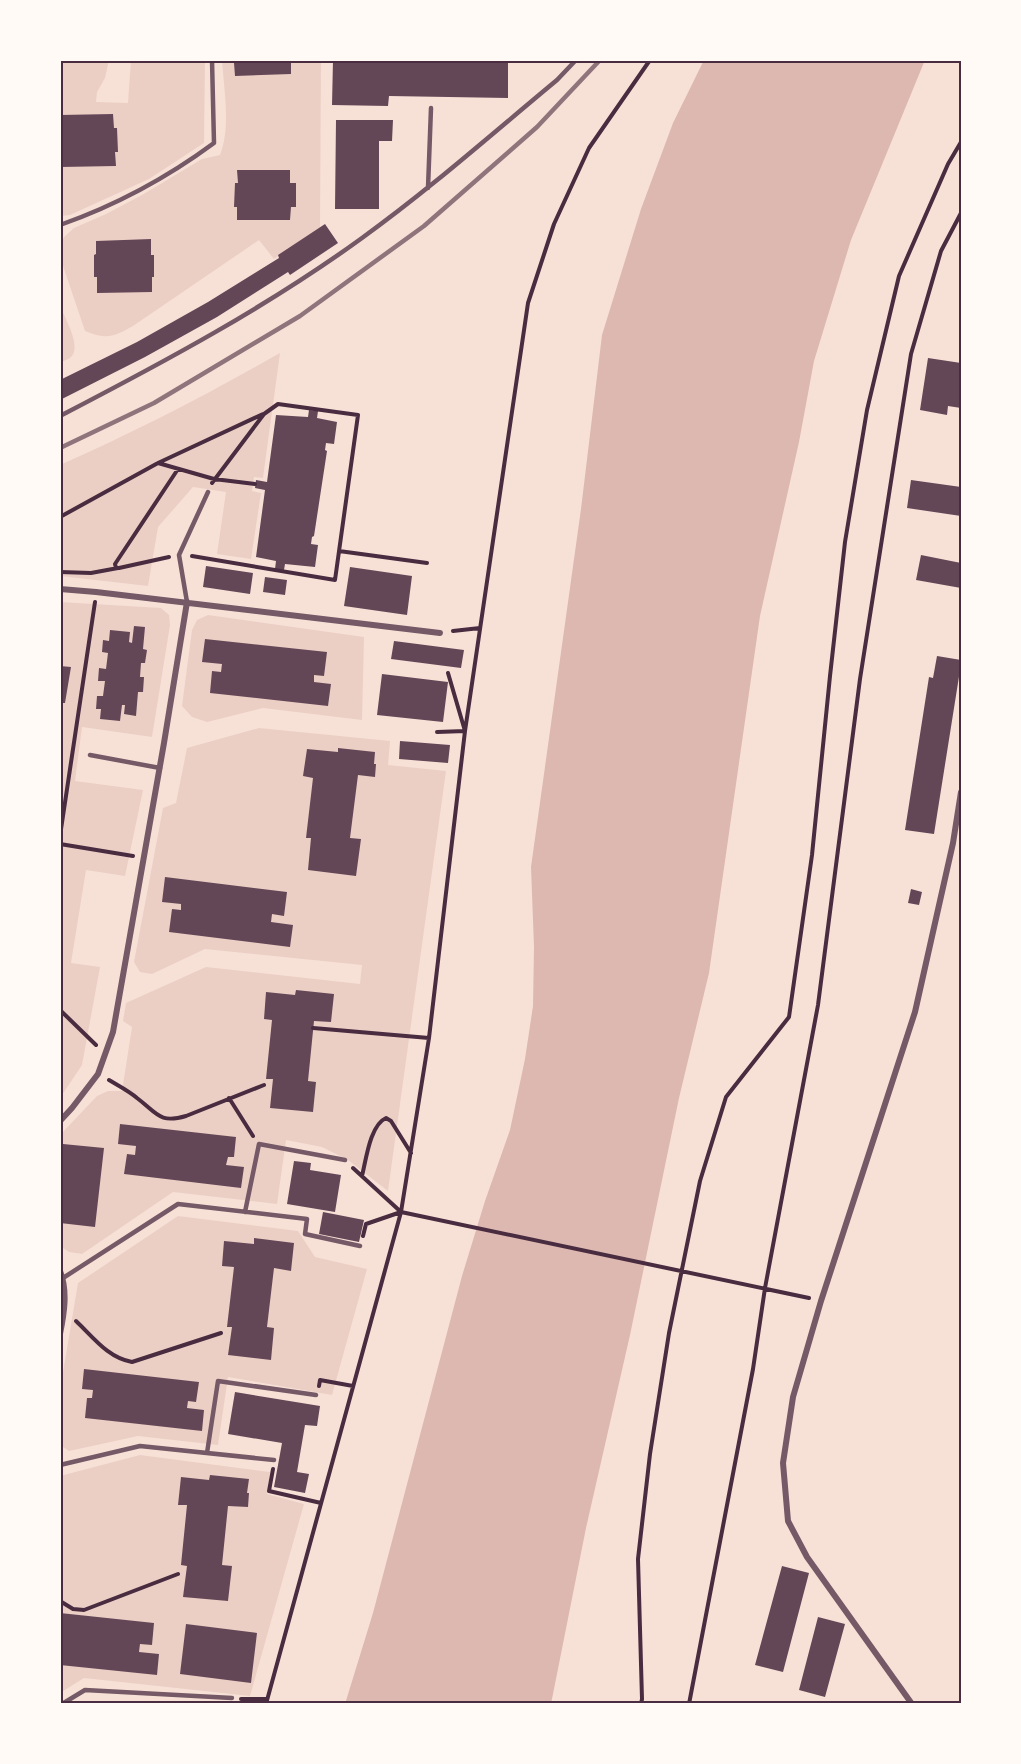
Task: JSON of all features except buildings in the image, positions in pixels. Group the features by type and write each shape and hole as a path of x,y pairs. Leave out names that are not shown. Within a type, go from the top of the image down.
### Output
{"street":[{"path":"60,589 440,633"},
{"path":"60,1121 98,1074 113,1032 187,602"},
{"path":"912,1704 807,1557 788,1521 783,1463 793,1397 821,1301 915,1012 953,843 961,792"},
{"path":"60,1334 64,1310 61,1275"}],"lane":[{"path":"60,225 125,198 193,159 214,143 212,60"},
{"path":"60,416 168,360 283,292 362,238 428,188 557,80 576,60"},
{"path":"428,188 431,108"},
{"path":"187,602 179,555 208,492"},
{"path":"90,755 160,768"},
{"path":"245,1212 259,1144 345,1160"},
{"path":"61,1275 178,1204 306,1219 305,1234 360,1246"},
{"path":"207,1453 218,1381 316,1395"},
{"path":"60,1464 140,1446 274,1460"},
{"path":"62,1704 85,1690 232,1698"}],"path":[{"path":"232,1698 266,1702 401,1212 429,1038 465,731 528,303 554,224 589,148 650,60"},
{"path":"641,1704 638,1558 650,1454 669,1333 698,1192 726,1097 789,1017 813,855 845,542 867,410 899,276 948,164 961,142"},
{"path":"688,1704 753,1369 765,1288 818,1005 860,679 910,354 941,251 961,213"},
{"path":"60,517 158,463 264,414 278,404 358,415 335,580 179,555 91,573 60,572"},
{"path":"208,492 214,479 264,414"},
{"path":"158,463 214,479 255,484"},
{"path":"119,568 116,568 115,564 178,469"},
{"path":"339,551 427,563"},
{"path":"60,836 96,592"},
{"path":"440,633 480,628"},
{"path":"448,673 465,731"},
{"path":"437,732 465,731"},
{"path":"60,844 144,858"},
{"path":"60,1010 105,1055"},
{"path":"313,1028 429,1038"},
{"path":"98,1074 138,1098 154,1113 165,1119 186,1116 264,1084"},
{"path":"229,1098 259,1144"},
{"path":"362,1176 379,1120 386,1118 391,1121 411,1153"},
{"path":"345,1160 401,1212"},
{"path":"366,1224 401,1212 821,1301"},
{"path":"64,1310 112,1356 132,1362 221,1333"},
{"path":"320,1380 353,1386"},
{"path":"274,1460 269,1491 321,1503"},
{"path":"60,1601 73,1609 84,1610 178,1574"}],"shaded area":[{"path":"60,60 109,60 105,78 97,92 96,102 128,103 131,60 205,60 204,143 149,179 70,215 60,216"},
{"path":"222,60 321,60 320,228 274,259 259,240 120,333 99,336 85,331 60,257 60,246 64,237 74,228 142,195 202,159 220,155 226,120"},
{"path":"704,60 925,60 851,240 814,361 799,442 760,616 709,973 679,1098 630,1335 586,1528 551,1704 345,1704 373,1613 462,1276 510,1130 525,1059 533,1006 534,947 531,867 581,509 602,335 641,209 673,123"},
{"path":"60,306 72,333 75,347 70,358 60,362"},
{"path":"280,353 263,478 254,477 252,491 261,493 251,559 217,554 226,492 193,487 158,527 148,586 60,576 60,465 171,412"},
{"path":"60,602 161,608 169,615 170,625 152,737 82,727 75,781 143,790 125,876 86,870 71,963 100,967 82,1065 60,1098"},
{"path":"208,615 364,637 362,720 263,708 207,722 192,717 182,706 192,630 197,620"},
{"path":"259,728 390,741 388,765 446,771 388,1191 348,1160 322,1147 286,1140 277,1204 173,1192 82,1254 69,1252 60,1246 60,1135 97,1096 108,1091 122,1091 132,1027 123,1021 126,1003 206,967 360,984 362,965 205,949 152,974 140,972 134,962 163,808 176,803 187,748"},
{"path":"178,1216 298,1231 315,1257 367,1269 332,1395 228,1377 218,1445 138,1436 69,1451 60,1445 60,1390 78,1283"},
{"path":"140,1455 270,1472 267,1494 304,1504 250,1696 84,1678 60,1693 60,1476"}],"railway":[{"path":"60,448 154,403 300,316 424,226 537,127 600,60"}]}
